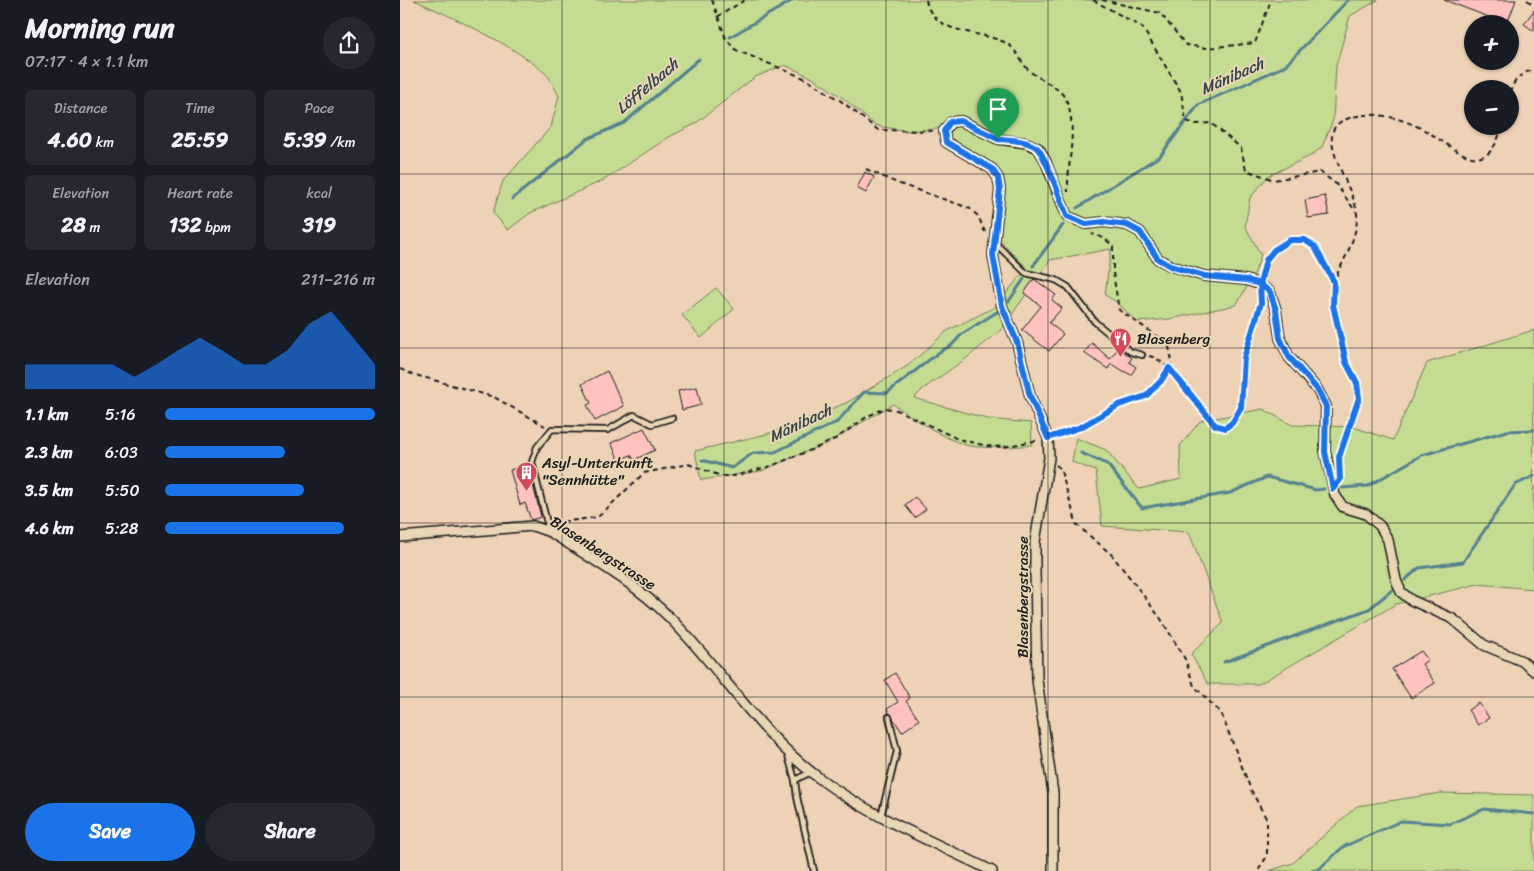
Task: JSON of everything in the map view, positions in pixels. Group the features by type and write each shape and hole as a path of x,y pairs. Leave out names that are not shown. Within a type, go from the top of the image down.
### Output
{"street":[{"path":"944,131 950,122 961,121 998,139 1027,143 1038,148 1045,160 1067,216 1086,224 1104,222 1127,225 1140,232 1158,259 1170,266 1204,276 1246,280 1260,284 1270,292 1276,310 1280,338 1289,357 1317,389 1326,406 1325,452 1333,489 1344,507 1366,514 1380,526 1388,540 1396,580 1401,592 1411,600 1453,619 1484,646 1522,661 1534,671"},
{"name":"Blasenbergstrasse","path":"944,131 946,142 992,169 998,178 1000,189 990,241 1002,306 1017,342 1030,396 1048,438 1049,458 1035,542 1035,570 1037,680 1053,792 1052,871"},
{"name":"Blasenbergstrasse","path":"400,537 533,526 549,528 648,598 671,618 786,750 811,772 881,816 992,871"}],"lane":[{"path":"990,241 1026,273 1056,280 1068,287 1095,322 1131,352 1142,354"},
{"path":"549,528 532,462 537,447 552,429 608,430 634,415 652,424 672,418"},
{"path":"881,816 897,751 889,717"},
{"path":"786,750 795,780 797,797 814,871"},
{"path":"795,780 811,772"}],"path":[{"path":"712,0 726,39 736,50 804,78 841,101 878,130 944,131"},
{"path":"717,17 745,0"},
{"path":"926,0 935,20 949,27 998,39 1011,46 1030,72 1061,92 1068,103 1072,122 1069,200"},
{"path":"1093,0 1142,27 1181,92 1186,121 1196,124 1211,123 1241,148 1246,170 1274,180 1320,172 1336,184 1357,214"},
{"path":"1102,0 1160,14 1186,45 1206,48 1254,43 1271,0"},
{"path":"1527,0 1534,5"},
{"path":"1516,80 1522,73 1534,69"},
{"path":"1333,489 1340,480 1339,457 1359,398 1357,383 1346,362 1333,305 1334,282 1352,246 1357,214 1350,190 1331,145 1331,134 1338,124 1357,116 1371,115 1404,121 1425,130 1461,154 1472,158 1482,158 1492,151 1498,135"},
{"path":"866,169 897,183 970,208 978,216 990,241"},
{"path":"549,528 598,517 644,473 688,464 721,476 734,476 772,466 829,442 868,416 885,408 897,410 958,439 987,446 1003,447 1048,438 1081,427 1119,405 1146,396 1161,381 1169,368 1172,361 1169,347 1160,338 1119,310 1113,272 1113,246 1104,238 1091,233"},
{"path":"1142,354 1156,357 1169,368 1215,425 1225,428 1232,423 1241,408 1244,358 1261,303 1260,284 1266,260 1274,250 1290,240 1305,240 1315,247 1334,282"},
{"path":"400,369 494,398 552,429"},
{"path":"1049,458 1060,468 1077,525 1111,554 1162,619 1185,659 1194,686 1221,713 1251,790 1266,820 1267,856 1258,871"}],"green space":[{"path":"414,0 1378,0 1350,16 1336,66 1333,120 1322,147 1312,155 1268,176 1250,198 1245,226 1261,255 1254,275 1236,305 1170,319 1136,322 1118,303 1105,295 1111,249 1050,260 1001,330 968,357 923,389 914,398 988,419 1031,423 1032,445 1009,447 970,446 930,428 893,404 831,441 761,471 701,480 695,451 771,433 846,403 909,365 947,331 995,307 1027,268 1000,240 997,229 1004,186 1003,177 993,165 960,148 950,138 951,128 962,126 1007,144 1032,150 1042,158 1051,187 1051,195 1060,191 1045,147 997,134 952,118 937,129 909,131 875,125 843,98 813,78 785,65 755,77 695,124 669,137 604,180 530,213 508,230 493,213 503,181 551,127 559,96 547,75 517,52 482,32"},
{"path":"716,288 734,309 701,338 682,315"},
{"path":"1534,330 1533,589 1478,584 1396,604 1259,684 1208,684 1191,654 1223,623 1189,532 1102,526 1096,471 1072,462 1076,438 1106,450 1139,489 1181,479 1180,446 1200,421 1263,409 1292,425 1353,427 1393,440 1427,363"},
{"path":"1441,793 1534,795 1534,871 1269,871 1293,863 1357,806"}],"building":[{"path":"1444,0 1516,0 1510,15 1483,15"},
{"path":"1534,10 1534,31 1524,24"},
{"path":"865,172 874,177 866,193 857,188"},
{"path":"1325,196 1329,215 1308,218 1305,200"},
{"path":"1034,279 1056,295 1052,300 1062,308 1049,323 1063,334 1049,351 1022,330 1041,306 1024,293"},
{"path":"1092,343 1110,359 1118,348 1132,358 1129,362 1136,367 1131,375 1111,364 1108,369 1084,353"},
{"path":"607,371 624,406 595,421 587,405 591,403 582,384"},
{"path":"697,387 701,405 682,410 678,391"},
{"path":"644,428 655,450 634,460 631,455 619,460 611,443"},
{"name":"Asyl-Unterkunft \"Sennhütte\"","path":"528,465 541,517 531,520 525,503 520,505 510,470"},
{"path":"915,497 926,509 915,518 905,505"},
{"path":"1421,651 1428,660 1422,664 1435,683 1411,698 1392,669"},
{"path":"895,673 910,698 906,701 919,720 902,732 887,709 898,702 885,680"},
{"path":"1479,703 1489,718 1478,725 1468,710"}],"waterway":[{"name":"Löffelbach","path":"730,37 793,0"},
{"name":"Mänibach","path":"1077,208 1160,156 1198,105 1285,66 1348,0"},
{"name":"Löffelbach","path":"512,199 587,139 624,123 699,59"},
{"name":"Mänibach","path":"1033,266 1063,225"},
{"name":"Mänibach","path":"1009,301 1024,279"},
{"name":"Mänibach","path":"702,460 732,468 753,453 775,452 837,422 864,392 887,393 938,353 952,345 962,334 997,312"},
{"path":"1342,488 1368,486 1422,455 1507,431 1534,430"},
{"path":"1081,453 1107,464 1142,508 1230,493 1267,477 1316,490 1324,489"},
{"path":"1405,580 1419,568 1463,562 1515,485 1534,476"},
{"path":"1224,662 1369,609 1392,590"},
{"path":"1312,871 1319,869 1343,847 1401,821 1450,824 1484,809 1534,814"}],"place":[{"name":"Blasenberg","path":"1121,358"},
{"name":"Asyl-Unterkunft \"Sennhütte\"","path":"526,491"}],"route":[{"path":"998,139 961,121 950,122 944,131 946,142 992,169 998,178 1000,189 996,212 993,255 1002,306 1017,342 1030,396 1048,438 1081,427 1119,405 1146,396 1161,381 1169,368 1215,425 1225,428 1232,423 1241,408 1244,358 1261,303 1260,284 1266,260 1274,250 1290,240 1305,240 1315,247 1334,282 1333,305 1346,362 1357,383 1359,398 1339,457 1340,480 1333,489 1325,452 1326,406 1317,389 1289,357 1280,338 1276,310 1270,292 1260,284 1246,280 1204,276 1170,266 1158,259 1140,232 1127,225 1104,222 1086,224 1067,216 1045,160 1038,148 1027,143 998,139"}]}
